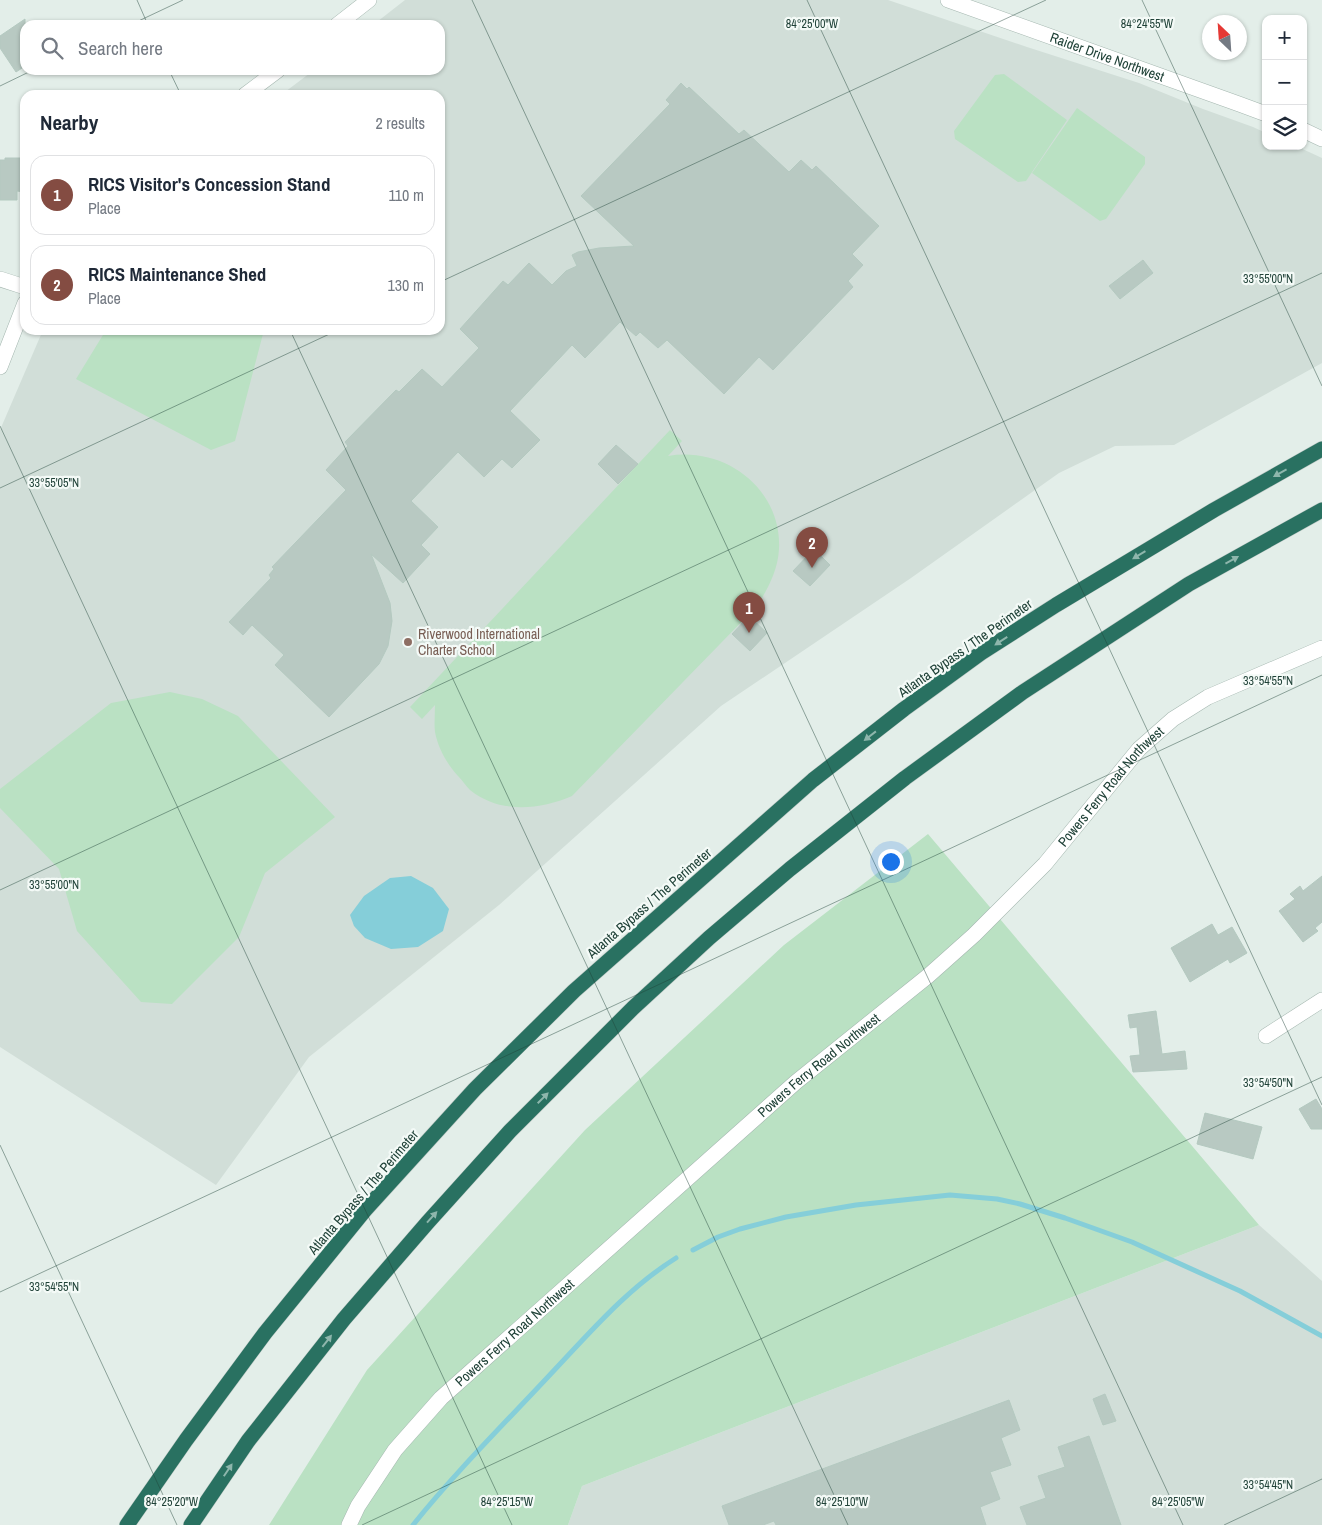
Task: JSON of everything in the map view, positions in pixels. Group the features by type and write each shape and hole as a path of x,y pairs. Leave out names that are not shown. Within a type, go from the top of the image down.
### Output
{"highway":[{"name":"Atlanta Bypass / The Perimeter","path":"126,1525 265,1333 365,1210 475,1089 574,991 813,780 904,709 981,653 1056,605 1197,520 1322,449"},
{"path":"191,1525 248,1441 344,1319 428,1222 510,1131 633,1008 709,938 790,869 905,778 1023,692 1190,584 1322,510"}],"street":[{"path":"343,20 369,0"},
{"name":"Raider Drive Northwest","path":"948,0 1262,112"},
{"path":"252,90 271,75"},
{"path":"1307,132 1322,139"},
{"path":"0,279 20,285"},
{"path":"0,367 20,316"},
{"name":"Powers Ferry Road Northwest","path":"349,1525 358,1506 395,1450 441,1398 789,1088 928,976 974,936 1045,864 1139,749 1174,719 1208,697 1322,648"},
{"path":"1266,1036 1322,1000"}],"shaded area":[{"name":"Riverwood International Charter School","path":"405,0 888,0 1139,83 1253,127 1262,131 1262,150 1305,150 1322,158 1322,363 1174,445 1115,446 1059,473 911,578 721,706 499,905 309,1057 216,1185 0,1047 0,430 41,335 445,335 445,90 288,90 307,75 445,75 445,20 379,20"},
{"path":"1259,1225 1322,1281 1322,1525 568,1525 582,1486"}],"green space":[{"path":"1004,74 1067,120 1026,181 1018,182 955,139 954,131 995,75"},
{"path":"1077,108 1145,157 1145,164 1106,219 1100,221 1032,173"},
{"path":"103,335 263,335 235,441 211,450 76,379"},
{"path":"670,430 682,441 668,456 689,455 710,458 729,465 746,476 760,491 771,508 777,527 779,549 769,586 757,606 572,796 533,807 507,806 482,798 468,788 444,756 435,732 435,705 422,719 410,707"},
{"path":"170,692 202,699 238,716 335,817 265,873 239,937 172,1004 141,1002 77,931 59,869 0,808 0,789 111,703"},
{"path":"928,834 1259,1225 582,1486 568,1525 269,1525 367,1370 585,1130 784,945"}],"water":[{"path":"411,876 433,888 449,909 443,931 418,947 391,949 365,938 354,926 350,915 364,896 390,878"}],"building":[{"path":"20,22 20,69 16,72 0,48 0,36"},
{"path":"681,83 687,89 689,87 739,134 744,130 789,172 801,160 812,170 816,166 879,226 852,254 863,265 848,281 853,287 773,370 759,357 724,394 667,340 658,348 640,332 636,336 620,322 585,358 572,345 510,411 540,440 512,468 502,459 484,477 458,452 411,501 438,527 421,545 430,554 403,583 371,554 390,603 392,621 388,646 379,664 329,717 275,665 284,655 252,625 243,635 229,622 271,578 269,575 274,569 272,567 346,490 326,470 348,446 345,442 396,390 399,392 422,369 442,387 479,348 460,329 503,281 508,285 529,263 552,285 566,271 577,266 572,255 578,252 599,248 634,246 581,196 670,104 666,100"},
{"path":"5,158 20,158 20,191 17,191 17,200 0,200 0,160 5,160"},
{"path":"1143,260 1153,273 1120,299 1109,286"},
{"path":"616,445 638,464 618,484 598,464"},
{"path":"814,549 830,565 810,586 793,571"},
{"path":"749,616 767,633 750,651 732,634"},
{"path":"1322,876 1322,922 1315,928 1318,931 1303,942 1279,911 1295,899 1290,894 1300,886 1303,891"},
{"path":"1212,924 1218,935 1232,927 1247,953 1230,963 1228,959 1190,982 1171,948"},
{"path":"1156,1011 1162,1054 1185,1051 1187,1069 1133,1072 1130,1056 1140,1055 1137,1027 1130,1028 1128,1015"},
{"path":"1316,1099 1322,1109 1322,1129 1311,1129 1299,1109"},
{"path":"1205,1113 1262,1127 1253,1159 1197,1144"},
{"path":"1105,1394 1116,1421 1103,1425 1093,1399"},
{"path":"1009,1400 1020,1430 1001,1438 1011,1465 990,1472 1000,1499 980,1507 986,1525 776,1525 774,1521 763,1525 729,1525 722,1506"},
{"path":"1089,1436 1121,1525 1027,1525 1020,1507 1046,1498 1038,1476 1065,1467 1058,1447"}],"waterway":[{"path":"693,1250 718,1237 740,1229 786,1217 856,1205 950,1195 997,1199 1065,1218 1132,1242 1240,1291 1322,1336"},
{"path":"413,1525 461,1469 607,1314 640,1284 676,1258"}],"place":[{"name":"RICS Maintenance Shed","path":"812,568"},
{"name":"RICS Visitor's Concession Stand","path":"749,633"},
{"name":"Riverwood International Charter School","path":"408,642"}]}
